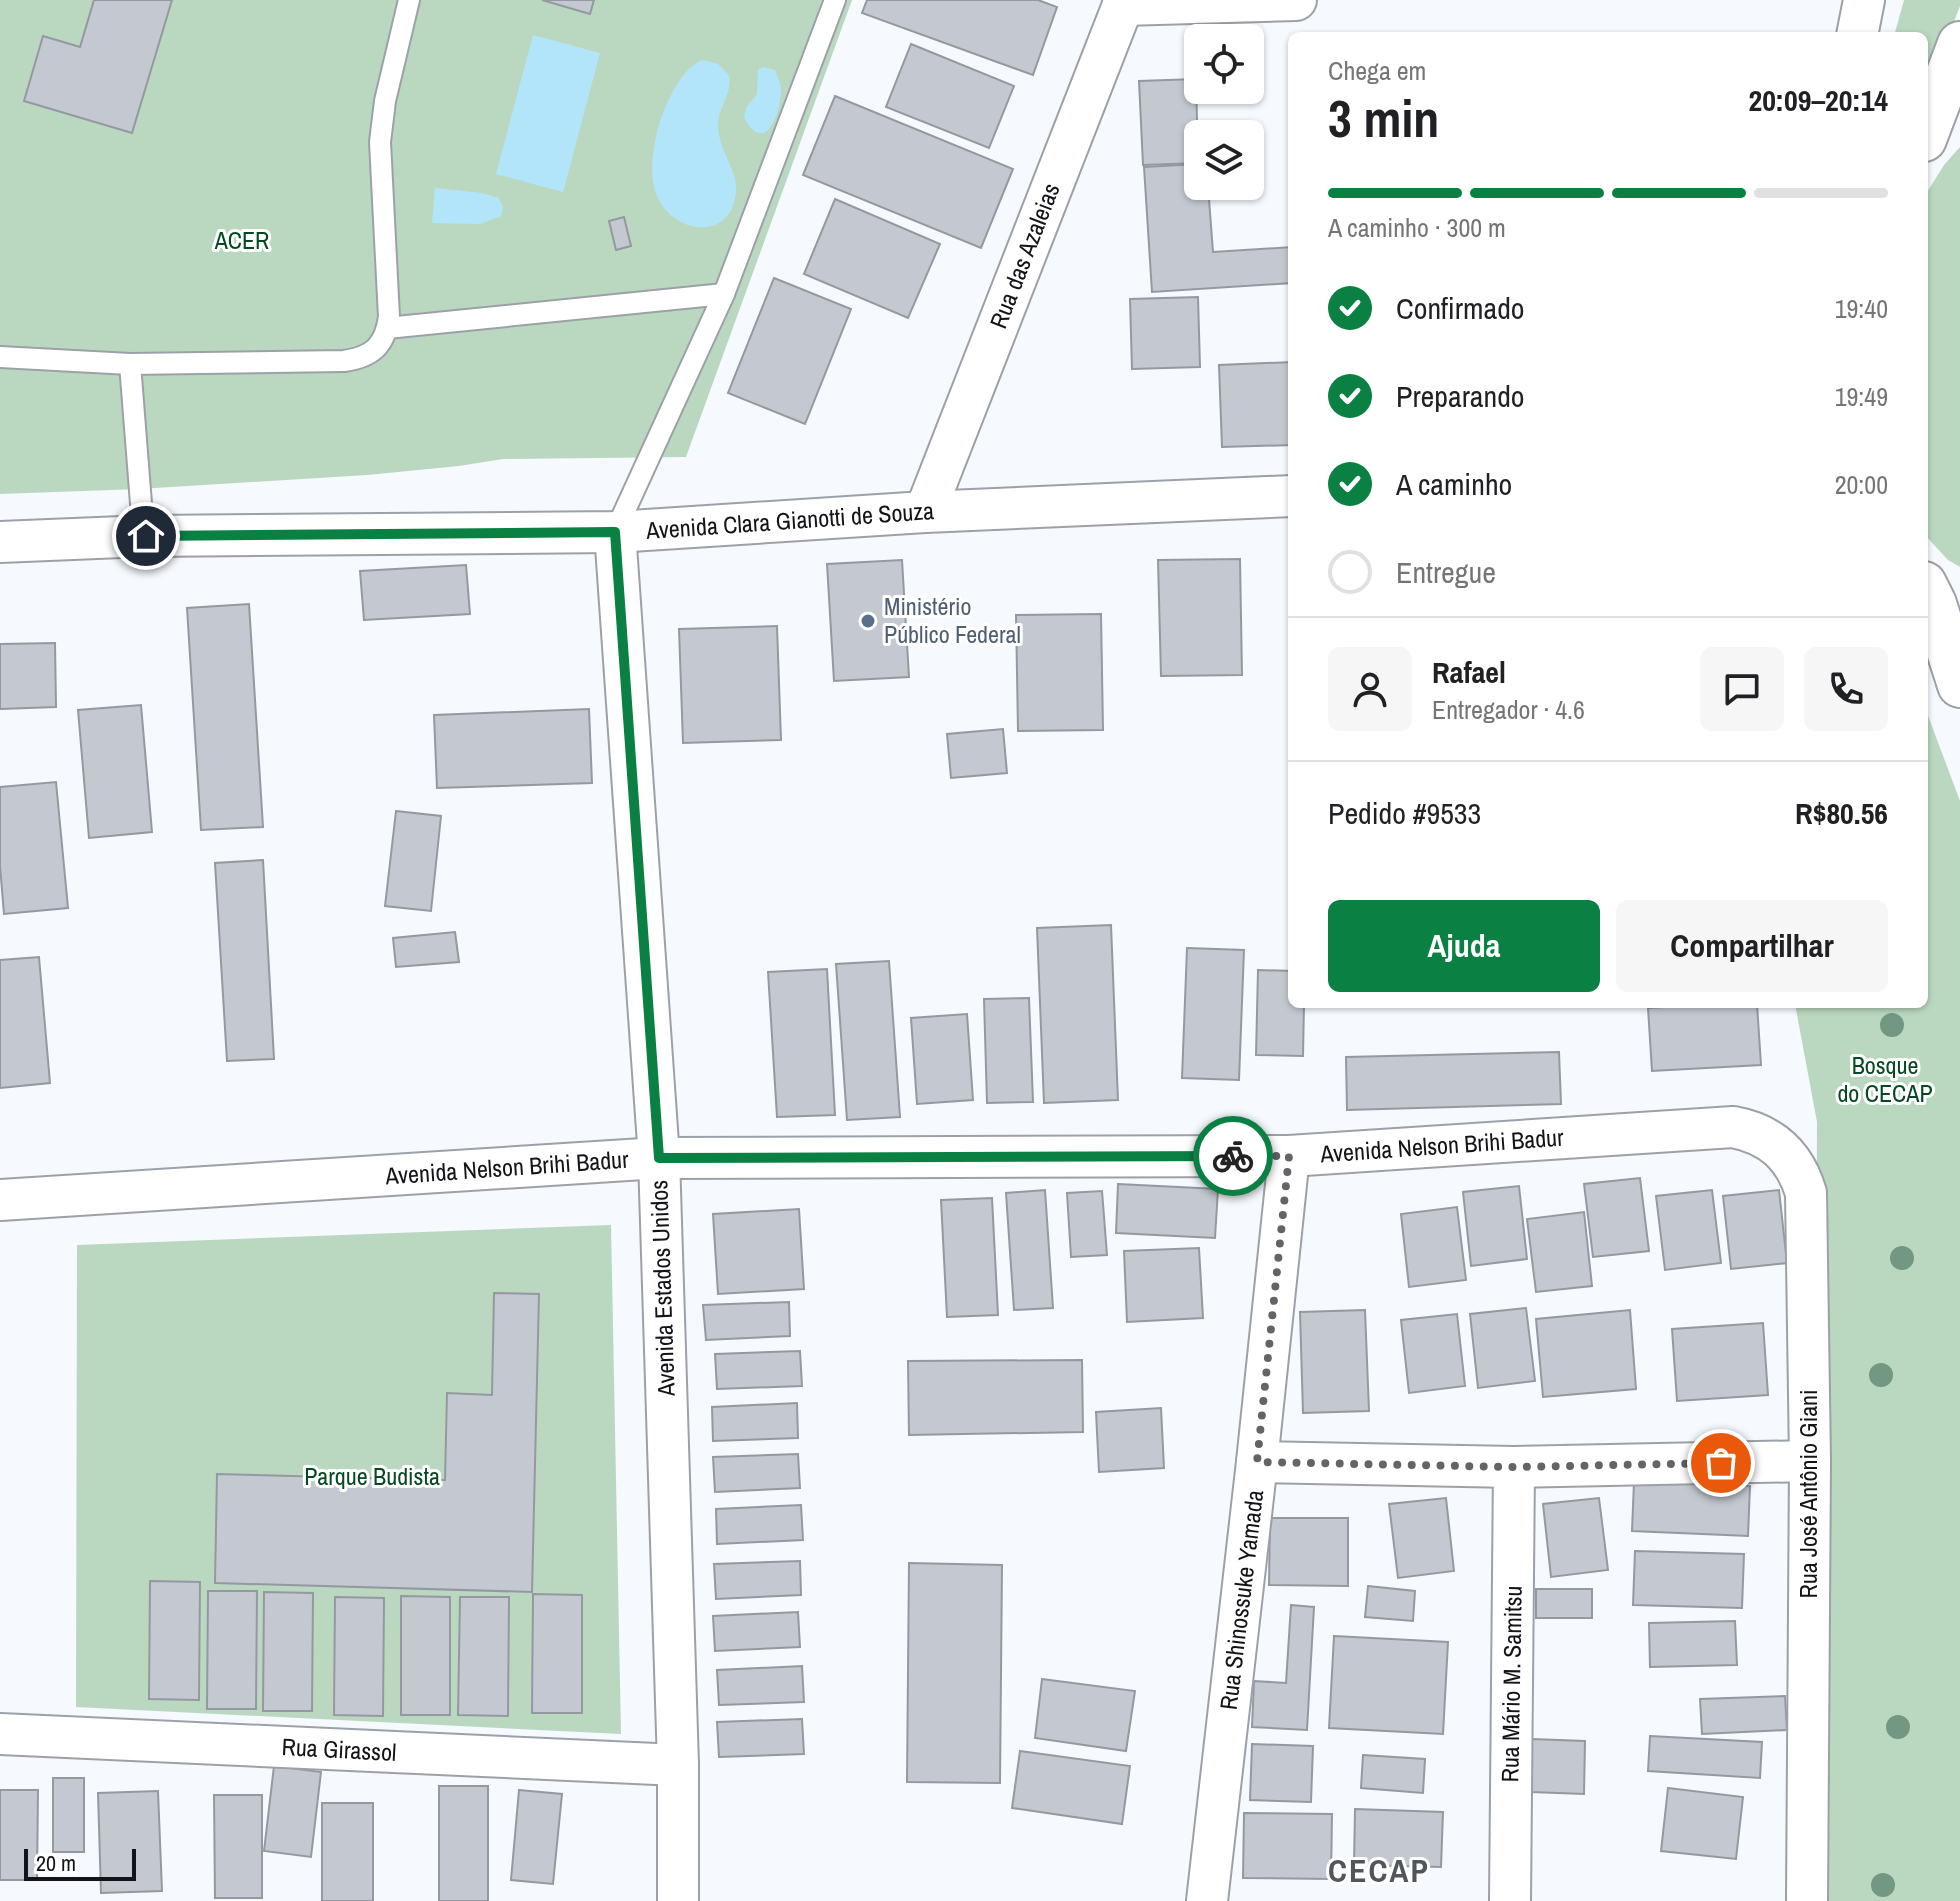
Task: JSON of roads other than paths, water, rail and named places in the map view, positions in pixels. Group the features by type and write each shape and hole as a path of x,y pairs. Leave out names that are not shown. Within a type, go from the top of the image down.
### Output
{"main road":[{"path":"1928,128 1960,44"},
{"path":"1928,153 1960,119"},
{"path":"1928,571 1960,595"},
{"path":"1928,592 1960,685"}],"street":[{"path":"1124,3 1296,0"},
{"path":"1858,32 1864,0"},
{"name":"Rua das Azaleias","path":"925,512 1124,3"},
{"name":"Avenida Clara Gianotti de Souza","path":"0,542 146,536 615,532 925,512 1288,496"},
{"name":"Avenida Estados Unidos","path":"615,532 659,1158 678,1765 678,1901"},
{"name":"Avenida Nelson Brihi Badur","path":"0,1200 659,1158 1289,1156 1733,1127"},
{"name":"Rua José Antônio Giani","path":"1733,1127 1751,1130 1784,1151 1796,1166 1806,1193 1810,1461 1807,1901"},
{"name":"Rua Shinossuke Yamada","path":"1207,1901 1289,1156"},
{"path":"1257,1462 1514,1467 1810,1461"},
{"name":"Rua Mário M. Samitsu","path":"1510,1901 1514,1467"},
{"name":"Rua Girassol","path":"0,1734 678,1765"}],"lane":[{"path":"0,357 130,364 358,359 375,351 387,328 380,142 385,101 409,0"},
{"path":"615,532 724,294 835,0"},
{"path":"387,328 724,294"},
{"path":"130,364 146,536"}],"water":[{"path":"533,35 600,53 563,192 496,174"},
{"path":"702,60 718,64 729,75 729,88 718,127 736,192 725,219 702,227 677,220 666,210 654,188 652,165 658,128 668,101 684,74"},
{"path":"763,67 775,70 781,89 771,127 759,133 744,118 746,108 757,94 758,70"},
{"path":"435,188 499,198 503,207 501,216 480,224 432,223"}],"place":[{"name":"Ministério Público Federal","path":"868,621"}],"district":[{"name":"CECAP","path":"1379,1871"}],"park label":[{"name":"ACER","path":"242,241"},
{"name":"Bosque do CECAP","path":"1885,1080"},
{"name":"Parque Budista","path":"372,1477"}]}
